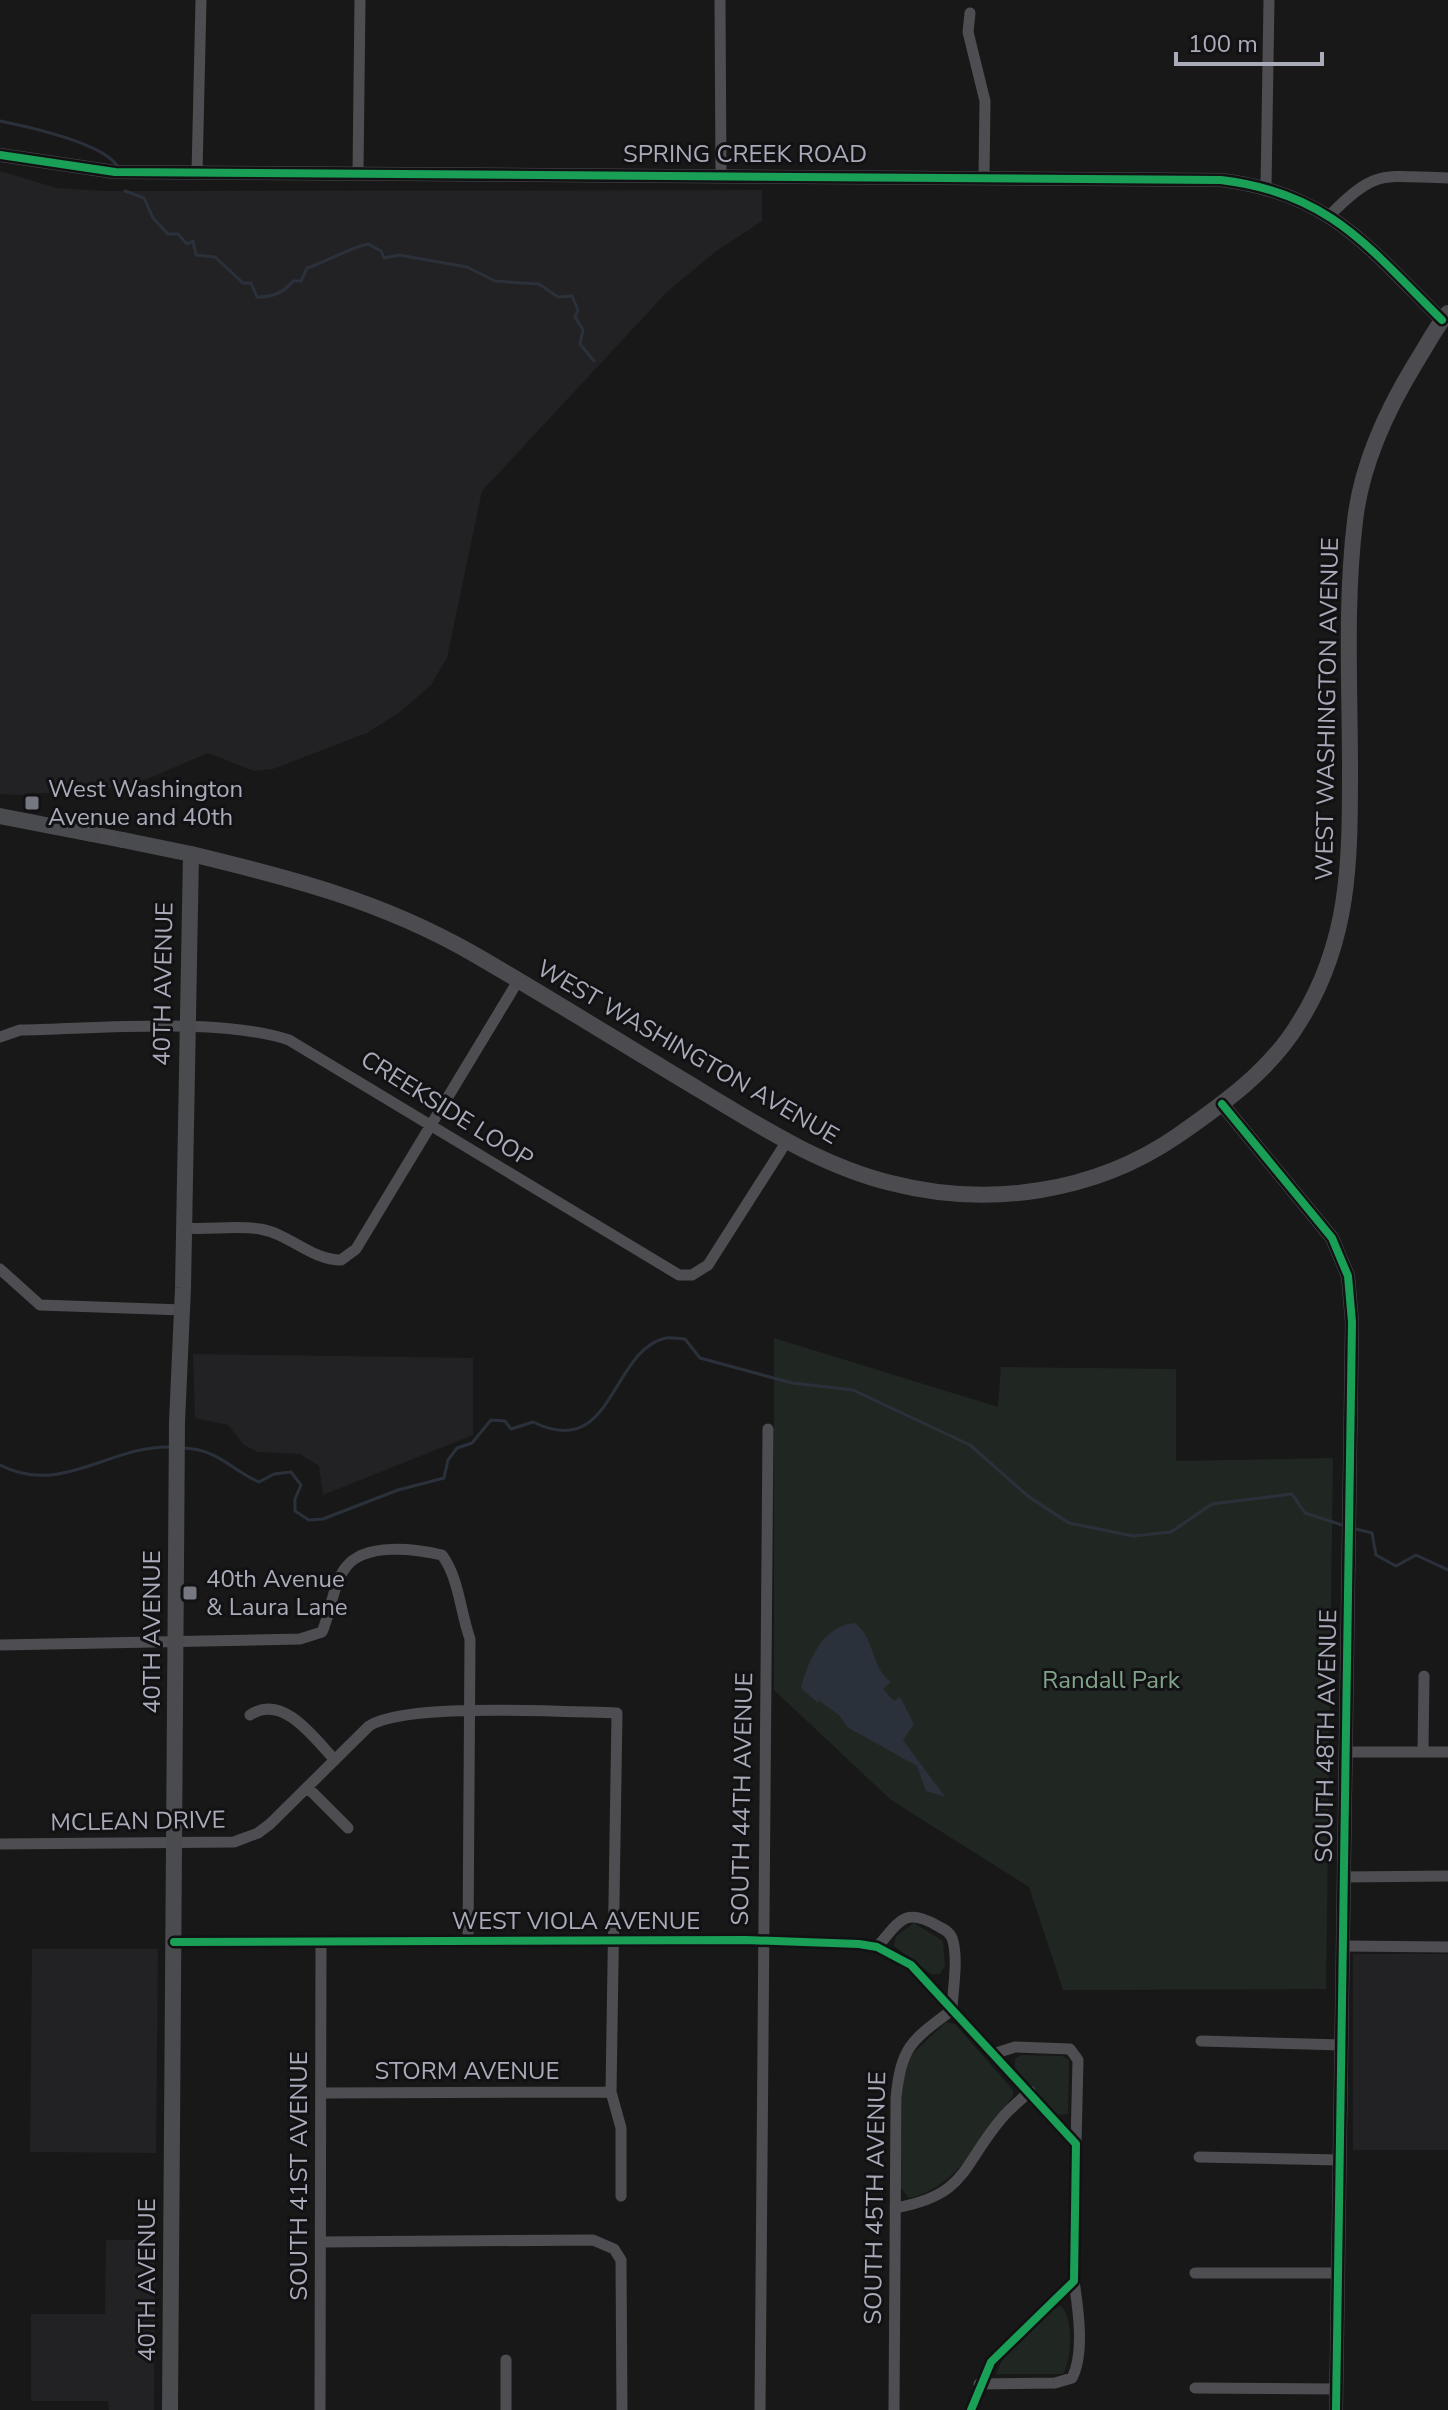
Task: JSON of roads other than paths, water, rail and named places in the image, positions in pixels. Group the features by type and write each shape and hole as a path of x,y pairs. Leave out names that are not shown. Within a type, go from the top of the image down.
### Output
{"main road":[{"name":"WEST WASHINGTON AVENUE","path":"0,816 307,881 395,914 518,981 787,1141 858,1174 930,1191 1018,1194 1053,1189 1124,1167 1160,1148 1259,1073 1300,1023 1330,960 1347,893 1350,849 1350,616 1355,518 1370,460 1395,402 1445,317"},
{"name":"40TH AVENUE","path":"170,2410 177,1422 183,1310 191,854"}],"street":[{"path":"197,173 201,0"},
{"path":"358,172 360,0"},
{"path":"720,0 721,174"},
{"path":"1266,186 1269,0"},
{"path":"970,13 968,37 985,101 984,176"},
{"name":"SPRING CREEK ROAD","path":"0,155 77,169 197,173 721,174 1221,180 1266,186 1330,215 1445,317"},
{"path":"1330,215 1359,186 1374,179 1448,178"},
{"path":"184,1228 259,1229 290,1238 321,1257 341,1260 356,1249 518,981"},
{"name":"CREEKSIDE LOOP","path":"0,1037 20,1030 186,1028 271,1034 289,1040 679,1275 692,1275 708,1265 787,1141"},
{"name":"SOUTH 48TH AVENUE","path":"1222,1104 1332,1238 1348,1276 1352,1322 1351,1509 1336,2410"},
{"path":"0,1269 40,1305 183,1310"},
{"name":"SOUTH 44TH AVENUE","path":"760,2410 768,1429"},
{"path":"0,1645 300,1639 322,1632 347,1565 363,1554 413,1548 442,1555 455,1572 458,1606 470,1639 468,1940"},
{"path":"1423,1752 1424,1676"},
{"path":"250,1715 261,1708 278,1709 296,1720 335,1760"},
{"name":"MCLEAN DRIVE","path":"0,1844 175,1844 249,1838 309,1789 381,1718 396,1714 468,1712 617,1713 613,1942"},
{"path":"1346,1752 1448,1752"},
{"path":"309,1789 348,1828"},
{"path":"1344,1877 1448,1876"},
{"path":"877,1947 903,1918 911,1915 920,1916 948,1931 954,1944 952,2010"},
{"name":"WEST VIOLA AVENUE","path":"174,1942 746,1940 877,1947 911,1965 929,1979 952,2010 996,2053 1076,2144"},
{"path":"613,1942 611,2092 621,2128 621,2196"},
{"name":"SOUTH 41ST AVENUE","path":"320,2410 321,1943"},
{"path":"1343,1946 1448,1947"},
{"name":"SOUTH 45TH AVENUE","path":"894,2410 895,2208 900,2060 923,2032 952,2010"},
{"path":"1201,2041 1342,2045"},
{"path":"979,2384 1055,2383 1072,2378 1076,2371 1078,2308 1074,2281 1078,2060 1070,2049 1015,2047 996,2053"},
{"path":"895,2208 936,2196 957,2183 1002,2119 1030,2091"},
{"name":"STORM AVENUE","path":"322,2093 611,2092"},
{"path":"1199,2157 1340,2160"},
{"path":"321,2242 593,2240 614,2249 621,2260 622,2410"},
{"path":"1195,2273 1338,2273"},
{"path":"971,2410 979,2384 991,2362 1074,2281"},
{"path":"506,2360 506,2410"},
{"path":"1195,2388 1336,2389"}],"waterway":[{"path":"0,121 82,143 110,158 118,167"},
{"path":"125,191 144,198 153,218 168,234 178,234 187,244 193,241 196,255 215,257 243,283 251,283 257,297 277,294 293,281 301,281 307,268 368,244 381,251 384,258 399,255 467,267 495,281 539,284 558,297 572,296 578,310 575,317 583,330 580,344 594,361"},
{"path":"184,1448 216,1456 259,1482 274,1474 291,1472 301,1485 295,1499 295,1511 309,1520 323,1519 398,1490 444,1478 448,1460 457,1448 472,1443 491,1420 505,1421 511,1429 533,1422 560,1430 580,1427 596,1416 633,1362 648,1347 673,1338 685,1339 700,1358 792,1383 853,1390 970,1445 1029,1497 1069,1523 1133,1536 1171,1532 1212,1504 1292,1494 1305,1513 1345,1526"},
{"path":"0,1465 23,1473 66,1473 128,1453 173,1447"},
{"path":"1352,1528 1372,1533 1376,1555 1396,1566 1416,1555 1448,1570"}],"place":[{"name":"West Washington Avenue and 40th","path":"32,803"},
{"name":"40th Avenue & Laura Lane","path":"190,1593"}],"park label":[{"name":"Randall Park","path":"1111,1680"}]}
